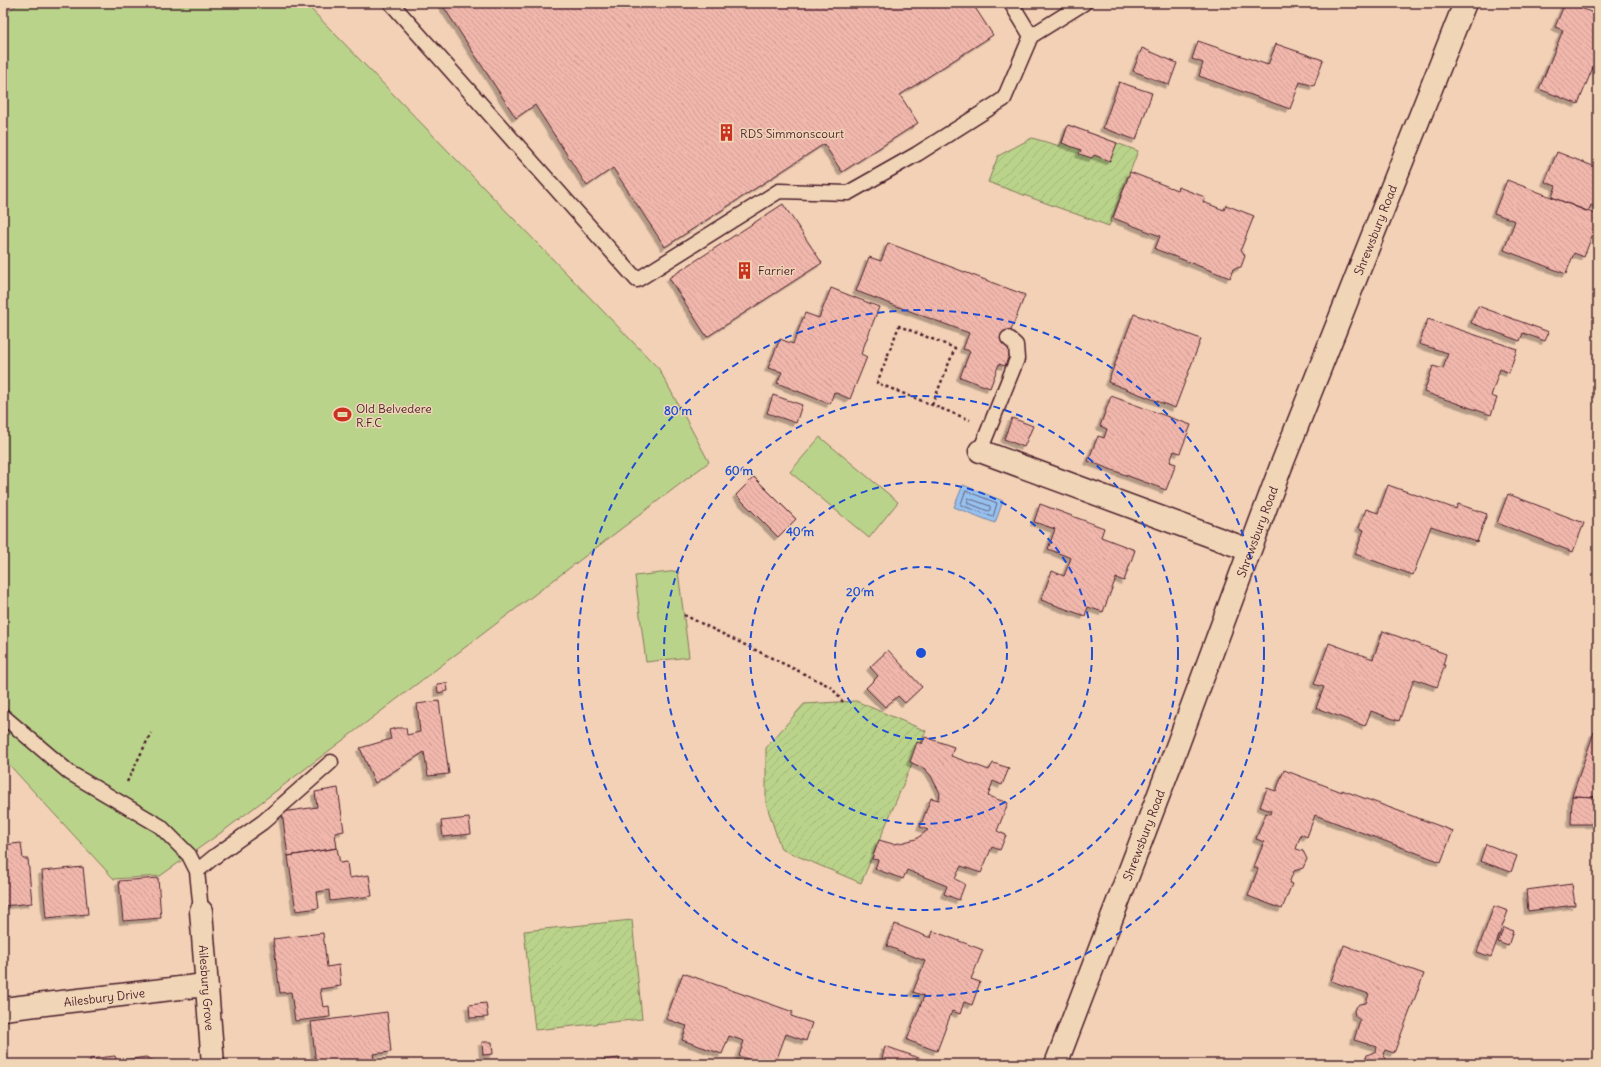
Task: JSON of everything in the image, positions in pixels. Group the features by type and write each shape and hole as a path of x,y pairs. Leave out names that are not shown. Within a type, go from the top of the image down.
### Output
{"street":[{"name":"Shrewsbury Road","path":"1056,1064 1178,744 1249,550 1465,3"},
{"path":"980,452 1249,550"},
{"name":"Ailesbury Grove","path":"200,911 205,985 213,1064"},
{"name":"Ailesbury Drive","path":"3,1009 205,985"}],"lane":[{"path":"391,3 637,280 779,191 848,193 917,154 1004,99 1031,36 1084,3"},
{"path":"1011,3 1031,36"},
{"path":"980,452 1017,359 1016,345 1008,338"},
{"path":"3,716 70,773 160,826 189,855 196,871 200,911"},
{"path":"196,871 263,822 331,762"}],"path":[{"path":"932,405 954,348 899,326 877,383 932,405 990,427"},
{"path":"684,615 831,687 843,702"},
{"path":"118,800 151,733"}],"green space":[{"name":"Old Belvedere R.F.C","path":"20,3 305,3 659,369 709,462 226,829 160,876 114,879 3,758 3,14"},
{"path":"1068,125 1138,151 1109,226 988,182 998,156 1032,138 1060,146"},
{"path":"820,437 898,502 869,538 790,472"},
{"path":"678,571 689,657 646,662 635,576"},
{"path":"856,701 926,731 861,883 781,849 766,803 766,748 804,704"},
{"path":"632,920 642,1019 535,1030 524,931"}],"water":[{"path":"963,485 1003,501 995,523 954,507"}],"building":[{"name":"RDS Simmonscourt","path":"441,3 972,3 993,35 900,95 918,123 842,172 824,144 665,247 613,168 587,186 535,105 516,118"},
{"path":"1565,3 1569,3 1598,15 1598,61 1596,60 1578,104 1539,89 1563,30 1555,27"},
{"path":"1198,41 1268,65 1276,44 1323,60 1314,86 1300,82 1290,109 1199,76 1203,63 1192,59"},
{"path":"1142,48 1177,63 1169,85 1133,71"},
{"path":"1119,82 1152,93 1136,140 1103,128"},
{"path":"1068,125 1117,143 1110,161 1094,155 1092,158 1079,154 1081,150 1062,143"},
{"path":"1557,152 1598,168 1598,208 1591,205 1588,212 1552,197 1556,186 1545,182"},
{"path":"1130,172 1177,190 1178,187 1205,197 1203,202 1224,210 1226,205 1254,216 1241,249 1245,256 1241,267 1233,269 1230,278 1155,249 1160,236 1113,218"},
{"path":"1507,180 1598,215 1598,220 1584,257 1574,253 1566,274 1504,250 1515,221 1494,213"},
{"name":"Farrier","path":"783,204 822,263 707,337 669,278"},
{"path":"888,243 1025,295 1008,338 1013,344 1005,366 999,364 990,388 960,377 970,351 963,349 969,333 856,291 869,257 881,261"},
{"path":"831,288 879,307 861,354 867,357 850,399 834,392 830,404 777,383 782,372 768,368 780,339 793,344 805,313 819,318"},
{"path":"1478,306 1549,332 1545,341 1523,333 1520,341 1471,323"},
{"path":"1134,314 1201,339 1175,408 1108,382"},
{"path":"1428,319 1517,349 1509,373 1500,369 1491,396 1497,398 1491,415 1424,392 1433,366 1443,369 1448,353 1419,344"},
{"path":"773,395 802,405 796,423 767,413"},
{"path":"1111,396 1191,425 1180,453 1174,451 1170,462 1176,464 1166,490 1088,461 1098,436 1104,438 1107,429 1100,426"},
{"path":"1012,418 1033,426 1024,447 1004,439"},
{"path":"754,477 796,519 778,537 736,495"},
{"path":"1388,485 1456,509 1458,504 1487,514 1477,542 1431,526 1413,575 1355,554 1364,530 1359,528 1366,509 1378,513"},
{"path":"1508,494 1584,523 1573,552 1497,523"},
{"path":"1040,504 1104,528 1101,537 1135,550 1124,581 1116,578 1103,612 1088,607 1085,616 1041,600 1052,571 1064,576 1071,558 1048,549 1055,529 1034,522"},
{"path":"1383,631 1446,654 1443,665 1445,665 1437,687 1414,679 1399,721 1371,711 1365,726 1316,708 1324,687 1314,684 1329,643 1373,659"},
{"path":"888,650 922,687 905,703 898,696 885,707 866,688 878,676 870,667"},
{"path":"447,683 448,691 438,693 437,684"},
{"path":"439,701 449,774 428,776 424,752 375,783 360,748 391,739 389,730 396,728 406,728 407,735 420,732 417,704"},
{"path":"1594,732 1598,733 1598,797 1572,796"},
{"path":"925,737 954,747 951,756 989,770 993,763 1009,768 1002,785 993,781 988,796 1008,803 997,831 1006,835 1000,850 992,847 981,873 961,866 955,879 965,884 959,900 944,894 947,886 907,870 903,879 875,869 878,860 872,859 879,840 893,844 900,843 916,839 928,830 920,827 931,798 939,800 940,793 931,776 925,769 910,762 917,742 922,744"},
{"path":"1284,770 1453,831 1441,862 1315,815 1307,837 1301,834 1296,849 1303,851 1307,859 1303,868 1294,871 1289,883 1292,884 1282,909 1248,896 1258,869 1254,867 1264,842 1256,839 1266,813 1270,814 1271,811 1260,807 1267,788 1276,791"},
{"path":"338,788 344,831 335,833 337,848 288,856 282,812 317,807 315,792"},
{"path":"1572,796 1598,797 1598,824 1571,824"},
{"path":"469,818 471,834 443,837 441,821"},
{"path":"21,843 23,859 28,859 32,903 3,906 3,845"},
{"path":"1486,844 1517,856 1511,872 1480,861"},
{"path":"337,848 340,863 347,862 349,878 369,875 372,896 330,901 329,890 317,892 319,908 296,911 288,856"},
{"path":"83,867 88,914 46,918 42,871"},
{"path":"158,878 161,918 123,921 119,881"},
{"path":"1572,884 1575,905 1528,911 1526,890"},
{"path":"1494,906 1508,911 1491,957 1477,952"},
{"path":"895,924 931,938 933,931 983,950 971,979 980,982 972,1005 964,1002 960,1014 952,1011 937,1051 907,1040 924,996 913,992 925,961 887,946"},
{"path":"1504,928 1513,931 1508,946 1498,942"},
{"path":"323,933 327,967 339,965 341,986 320,989 323,1007 329,1006 330,1017 295,1021 291,992 280,993 273,939"},
{"path":"1344,945 1424,974 1394,1053 1385,1050 1383,1054 1388,1062 1387,1064 1365,1064 1367,1055 1376,1051 1377,1047 1354,1040 1360,1020 1355,1016 1354,1010 1359,1004 1366,1003 1369,994 1331,981"},
{"path":"683,973 793,1012 791,1016 812,1023 806,1041 786,1034 775,1064 762,1064 739,1056 744,1041 729,1036 722,1054 682,1040 687,1026 666,1019"},
{"path":"486,1003 488,1017 470,1018 469,1005"},
{"path":"387,1012 391,1052 373,1054 375,1064 316,1064 311,1022"},
{"path":"482,1042 492,1042 493,1054 483,1055"},
{"path":"885,1046 936,1064 881,1064"},
{"path":"115,1056 117,1061 146,1057 159,1064 90,1064 90,1059"},
{"path":"619,1058 620,1064 571,1064"}],"place":[{"name":"RDS Simmonscourt","path":"727,133"},
{"name":"Farrier","path":"745,270"},
{"name":"Old Belvedere R.F.C","path":"343,415"}]}
